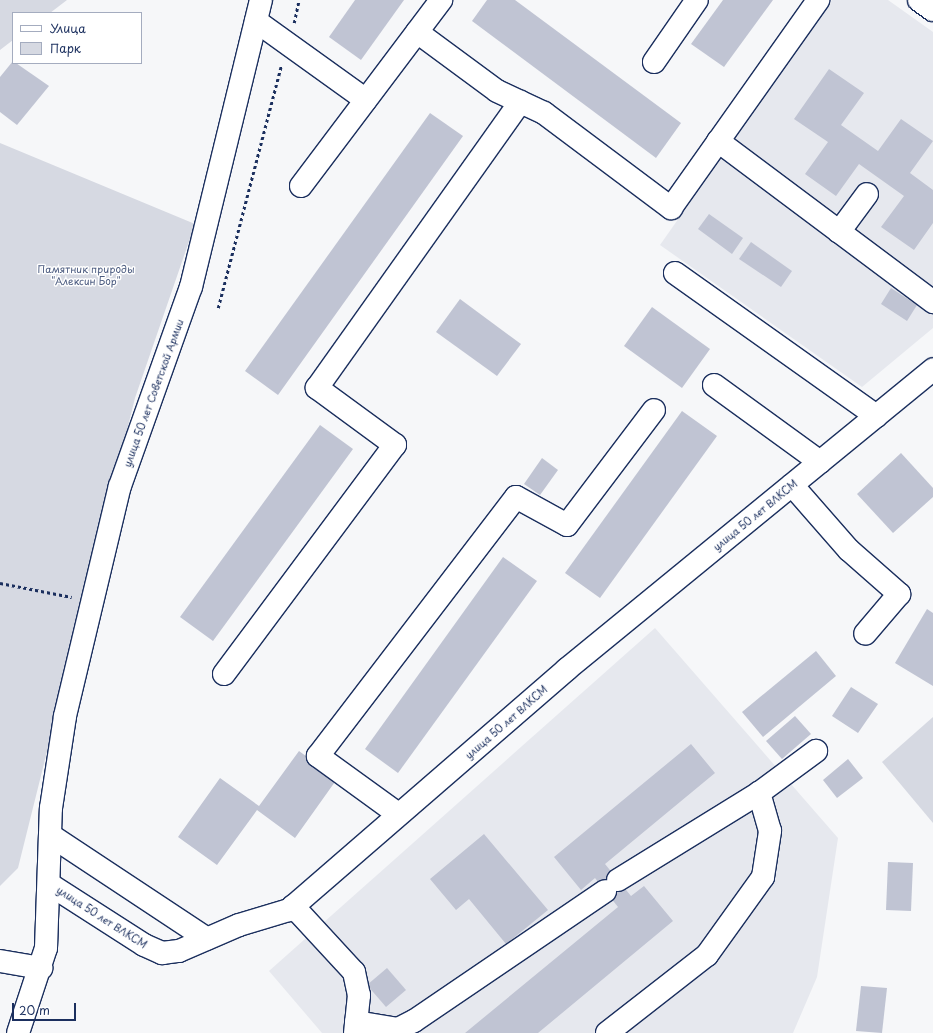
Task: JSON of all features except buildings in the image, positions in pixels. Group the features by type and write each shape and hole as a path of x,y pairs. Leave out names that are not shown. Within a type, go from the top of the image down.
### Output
{"street":[{"name":"улица 50 лет Советской Армии","path":"18,1033 41,968 49,917 50,835 65,716 133,443 191,287 261,0"},
{"path":"301,186 441,0"},
{"path":"654,62 697,0"},
{"path":"417,32 497,91 544,113 671,208 818,0"},
{"path":"919,0 933,10"},
{"path":"256,21 366,100"},
{"path":"224,674 395,445 317,388 520,102"},
{"path":"718,141 933,302"},
{"path":"839,232 866,194"},
{"path":"675,273 876,416"},
{"name":"улица 50 лет ВЛКСМ","path":"49,884 153,950 179,952 207,939 282,914 567,669 933,369"},
{"path":"714,385 820,462"},
{"path":"398,814 318,756 516,497 567,525 654,410"},
{"path":"792,485 849,550 899,594 865,634"},
{"path":"293,906 354,972 358,983 356,1027 398,1029 414,1021 612,886 759,793 816,751"},
{"path":"607,1033 707,955 763,878 770,830 759,793"},
{"path":"50,835 207,939"},
{"path":"0,960 41,968"}],"path":[{"path":"218,308 300,0"},
{"path":"0,583 93,602"}],"shaded area":[{"path":"832,0 888,0 933,32 933,328 862,387 660,245"},
{"path":"655,628 838,838 817,977 793,1033 322,1033 269,971"}],"green space":[{"path":"0,0 67,0 51,12 12,12 12,41 0,50"},
{"name":"Памятник природы \"Алексин Бор\"","path":"0,143 195,224 135,398 18,868 0,886"},
{"path":"933,717 933,823 882,762"}]}
